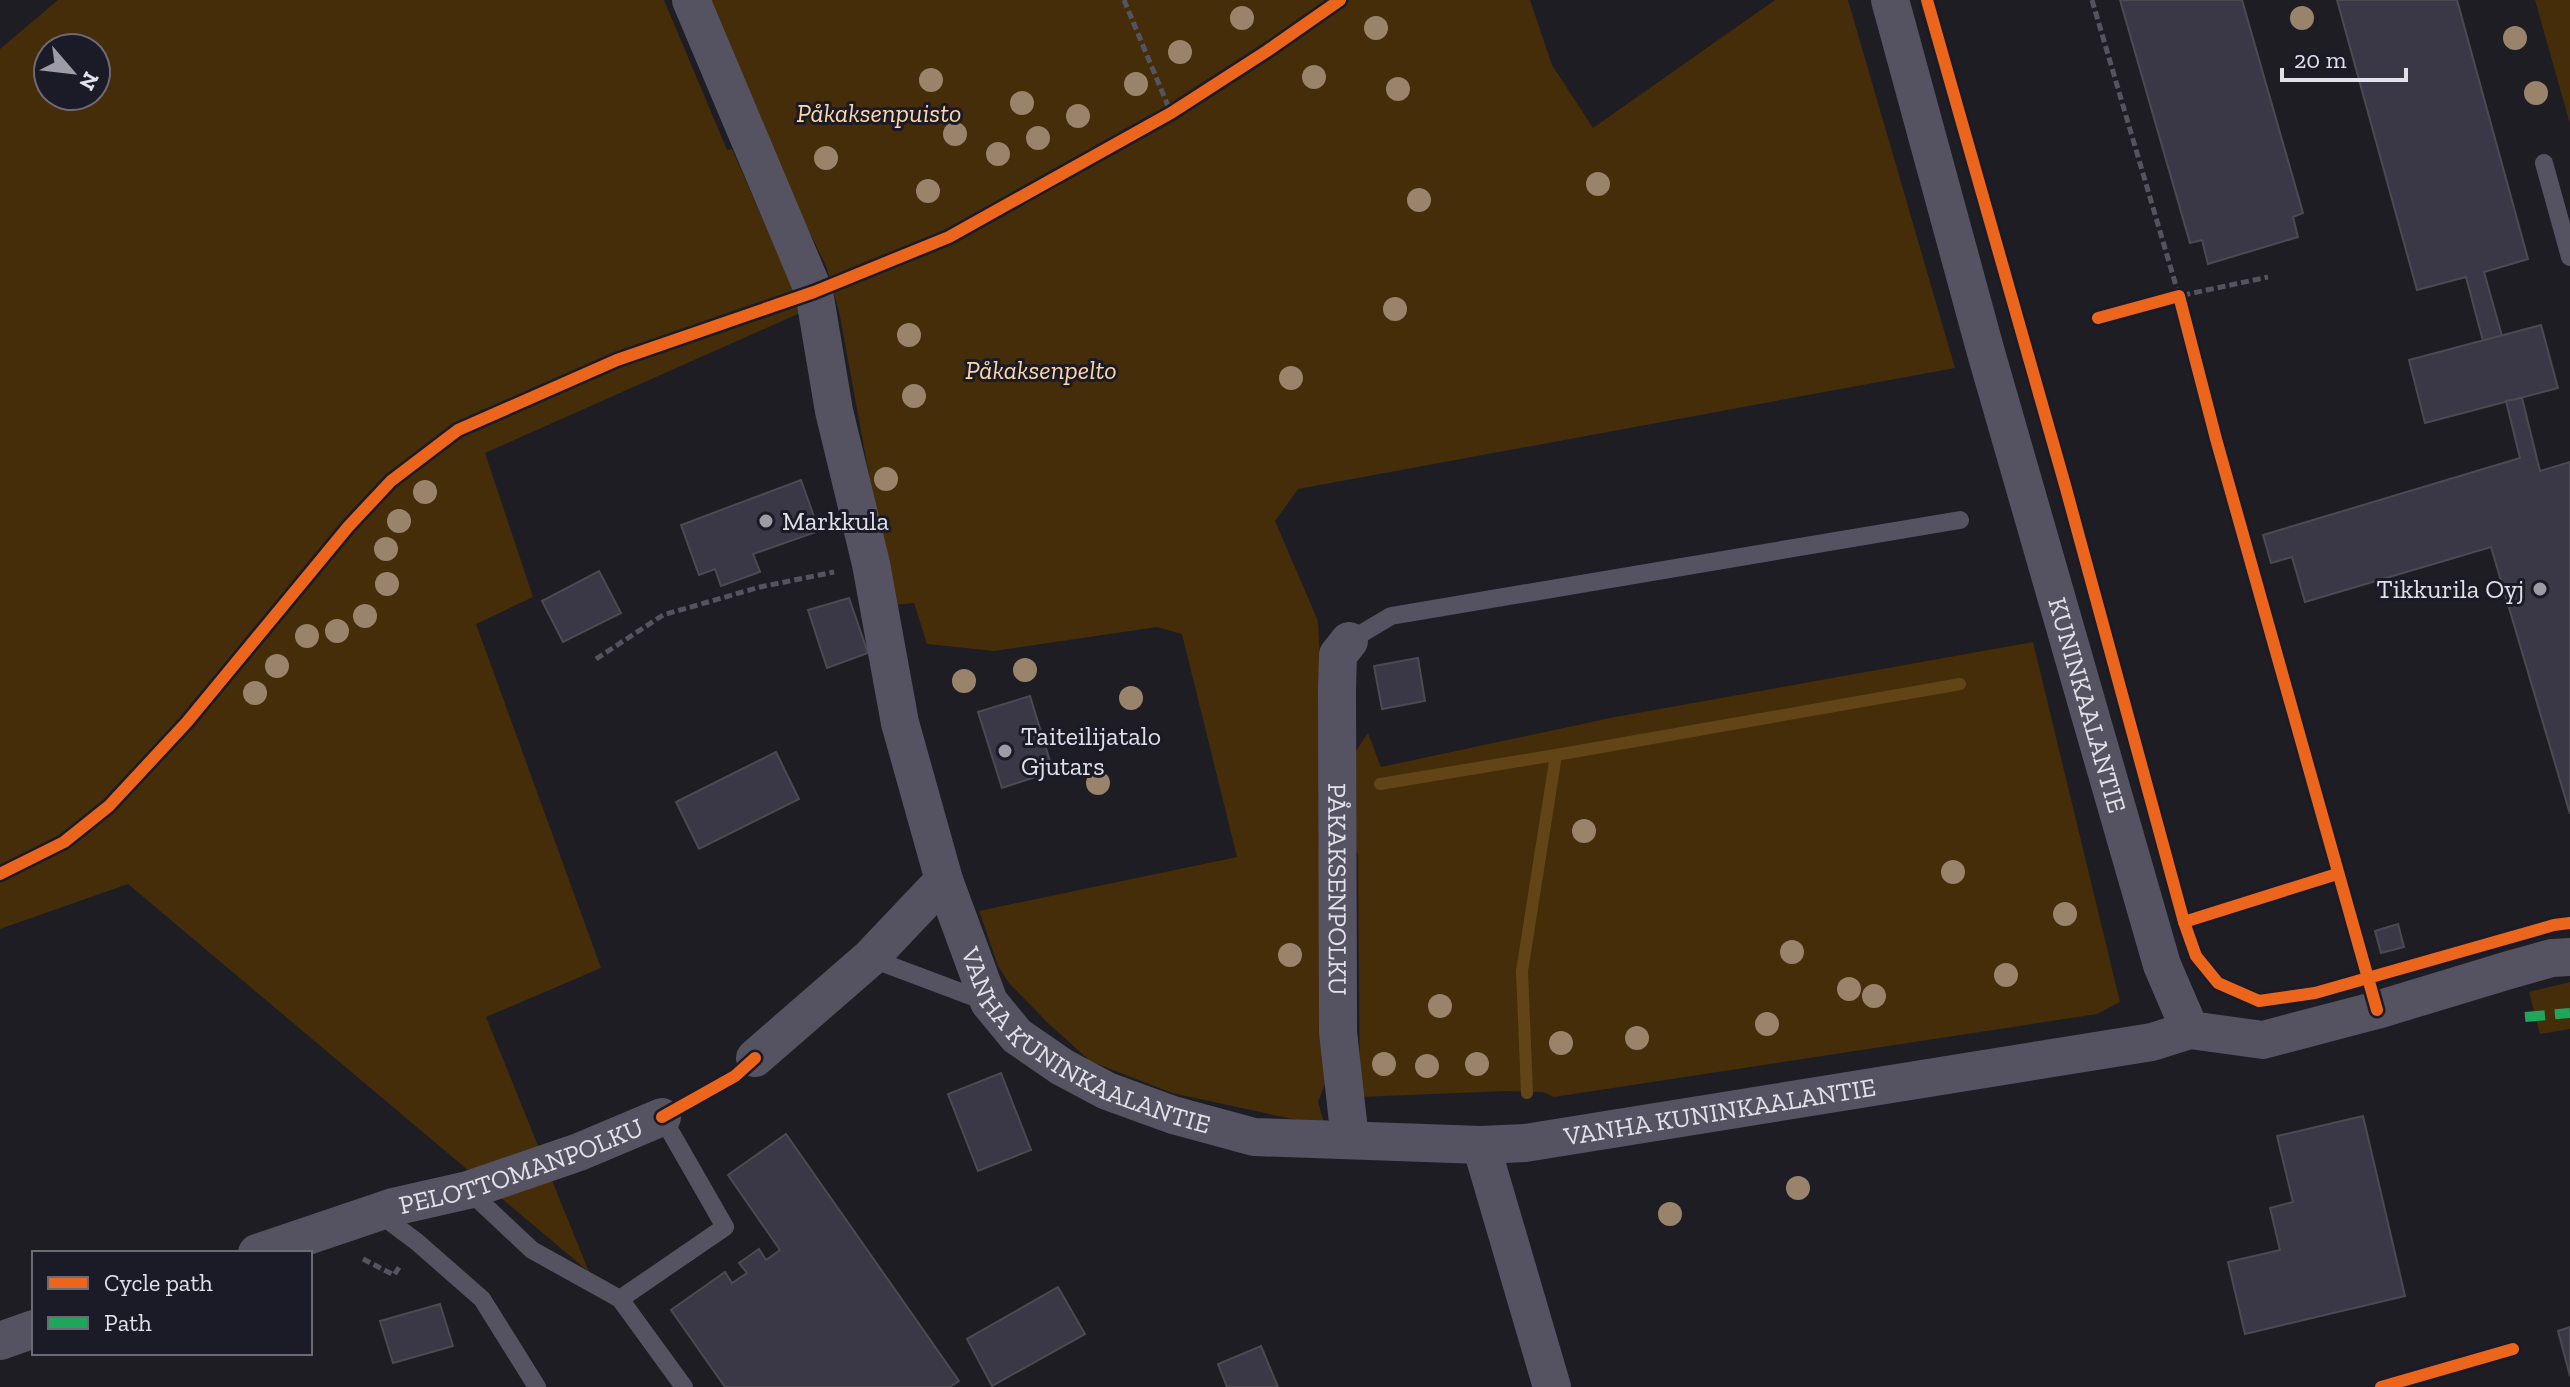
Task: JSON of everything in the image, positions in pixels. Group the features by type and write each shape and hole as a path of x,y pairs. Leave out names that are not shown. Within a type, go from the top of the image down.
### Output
{"street":[{"name":"VANHA KUNINKAALANTIE","path":"691,0 814,292 834,411 871,564 900,723 944,880 989,1002 1017,1036 1062,1067 1107,1091 1173,1115 1254,1137 1481,1145 1538,1141 2152,1042 2190,1030"},
{"name":"KUNINKAALANTIE","path":"1890,0 1985,349 2162,965 2190,1030"},
{"name":"PÅKAKSENPOLKU","path":"1349,641 1338,655 1337,689 1338,1032 1350,1140"},
{"path":"755,1058 870,958 944,880"},
{"path":"2190,1030 2263,1040 2552,958 2570,957"},
{"name":"PELOTTOMANPOLKU","path":"263,1251 377,1212 468,1190 579,1152 662,1117"},
{"path":"1481,1145 1552,1387"},
{"path":"0,1341 32,1330"}],"lane":[{"path":"2544,163 2570,257"},
{"path":"1349,641 1391,616 1960,520"},
{"path":"870,958 989,1002"},
{"path":"620,1299 725,1227 662,1117"},
{"path":"468,1190 532,1250 620,1299 684,1387"},
{"path":"377,1212 417,1242 482,1299 537,1387"}],"path":[{"path":"1124,0 1171,113"},
{"path":"2092,0 2182,310"},
{"path":"1157,121 1183,106"},
{"path":"2165,300 2268,277"},
{"path":"596,659 663,615 760,587 871,564"}],"green space":[{"path":"58,0 664,0 727,150 732,149 790,282 800,313 485,453 533,597 476,624 601,968 486,1017 589,1272 128,884 0,929 0,49"},
{"path":"704,0 1530,0 1552,65 1593,128 1775,0 1848,0 1955,368 1298,489 1275,521 1318,621 1326,782 1326,1081 1318,1102 1325,1126 1172,1093 1090,1061 1048,1023 1009,983 998,966 979,911 1237,857 1182,634 1157,627 994,651 927,644 914,603 893,605 839,311 826,266 740,90"},
{"path":"2535,0 2570,0 2570,124"},
{"path":"2033,642 2120,1002 2097,1014 1554,1097 1543,1092 1507,1091 1360,1097 1358,853 1351,851 1354,754 1368,733 1381,767 1615,717"},
{"path":"2570,982 2570,1029 2540,1034 2529,992"}],"building":[{"path":"2120,0 2242,0 2303,213 2293,217 2298,237 2208,264 2202,240 2190,243"},
{"path":"2337,0 2457,0 2528,259 2484,272 2502,336 2483,341 2466,277 2417,290"},
{"path":"2541,325 2558,388 2425,423 2409,360"},
{"path":"2522,398 2540,471 2570,462 2570,814 2491,547 2305,602 2292,557 2271,563 2263,535 2520,458 2506,401"},
{"path":"801,480 819,531 753,554 760,572 721,586 715,569 699,575 681,525"},
{"path":"599,571 621,613 563,642 542,601"},
{"path":"849,598 868,653 827,668 808,610"},
{"path":"1418,658 1425,701 1382,709 1374,666"},
{"path":"1030,696 1053,771 1002,788 978,712"},
{"path":"776,752 799,799 699,849 676,802"},
{"path":"2398,924 2404,947 2381,953 2375,931"},
{"path":"1001,1073 1031,1150 978,1171 948,1094"},
{"path":"2363,1116 2405,1296 2245,1334 2228,1262 2280,1250 2270,1208 2293,1202 2277,1136"},
{"path":"786,1134 959,1381 950,1387 725,1387 671,1310 725,1272 732,1283 747,1273 739,1263 759,1249 766,1260 780,1250 728,1175"},
{"path":"1058,1287 1085,1334 992,1386 967,1339"},
{"path":"440,1304 453,1346 393,1363 380,1321"},
{"path":"2570,1327 2570,1376 2558,1331"},
{"path":"1261,1346 1278,1387 1227,1387 1218,1364"}],"waterway":[{"path":"1380,784 1960,684"},
{"path":"1527,1093 1522,971 1556,755"}],"marked path":[{"path":"2525,1017 2570,1013"}],"cycle path":[{"path":"0,874 64,842 109,806 187,722 348,527 391,481 458,430 617,360 814,292 949,237 1171,113 1340,0"},
{"path":"1927,0 2196,956 2218,983 2259,1001 2315,993 2570,923"},
{"path":"2098,318 2179,296 2216,439 2377,1010"},
{"path":"2184,922 2337,874"},
{"path":"662,1117 735,1076 755,1058"},
{"path":"2381,1387 2513,1349"}],"place":[{"name":"Markkula","path":"766,521"},
{"name":"Tikkurila Oyj","path":"2540,589"},
{"name":"Taiteilijatalo Gjutars","path":"1005,751"}],"park label":[{"name":"Påkaksenpuisto","path":"879,113"},
{"name":"Påkaksenpelto","path":"1041,370"}]}
